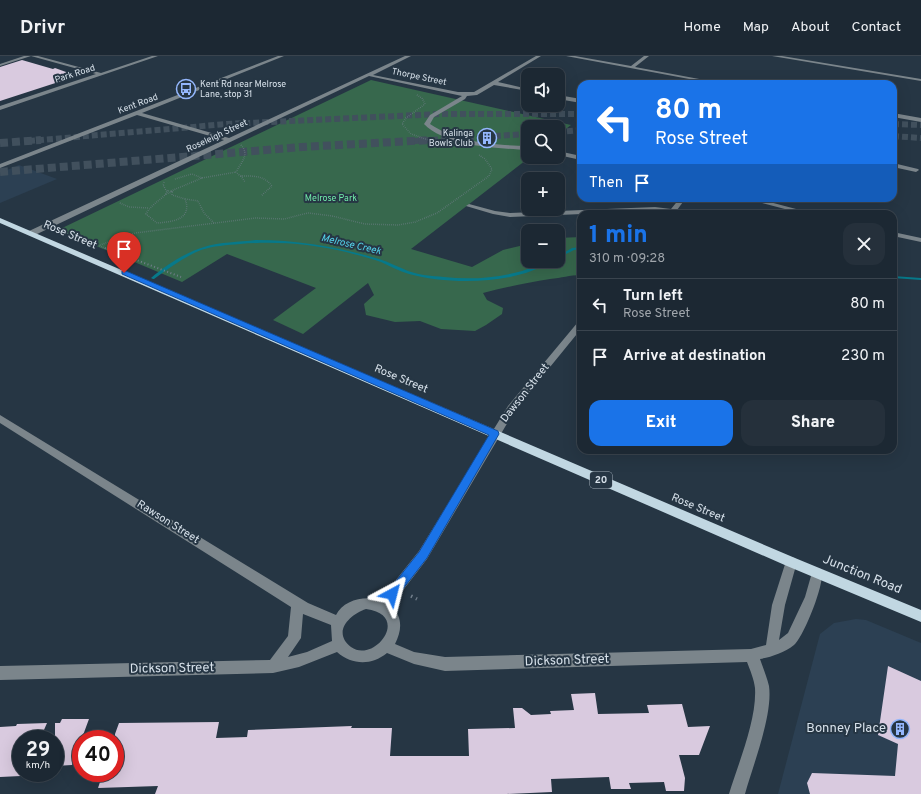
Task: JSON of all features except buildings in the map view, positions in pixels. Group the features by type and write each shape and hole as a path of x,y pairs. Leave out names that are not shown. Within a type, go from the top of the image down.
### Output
{"main road":[{"name":"Rose Street","path":"0,220 791,562"},
{"name":"Junction Road","path":"791,562 921,616"}],"street":[{"path":"0,64 29,56"},
{"path":"33,56 100,74"},
{"name":"Park Road","path":"0,108 156,56"},
{"name":"Kent Road","path":"0,166 282,56"},
{"name":"Roseleigh Street","path":"32,233 409,56"},
{"path":"521,148 493,147 475,143 445,135 431,128 427,124 432,116 464,98 465,95 475,94 539,56"},
{"path":"568,56 702,80"},
{"path":"632,67 647,56"},
{"path":"774,56 921,80"},
{"name":"Thorpe Street","path":"370,74 465,95"},
{"path":"494,83 521,89"},
{"path":"565,98 577,100"},
{"path":"137,113 230,140"},
{"path":"897,115 921,120"},
{"path":"565,155 577,157"},
{"path":"897,166 916,170"},
{"path":"673,210 680,202"},
{"path":"762,202 796,210"},
{"path":"469,206 505,215 577,212"},
{"path":"624,210 654,210"},
{"path":"897,235 919,240"},
{"name":"Dawson Street","path":"382,606 423,555 494,434 511,408 577,329"},
{"name":"Rawson Street","path":"0,418 298,604 314,613 338,622"},
{"path":"772,649 774,630 784,585 791,562"},
{"name":"Dickson Street","path":"387,646 396,652 416,660 445,664 751,655 763,653 789,642 793,637 811,597 817,573"},
{"path":"375,603 382,606 389,612 393,620 394,629 392,638 387,646 375,654 361,656 352,655 344,651 339,644 336,630 338,622 342,615 357,604 375,603"},
{"path":"273,666 294,638 298,604"},
{"name":"Dickson Street","path":"0,673 273,666 290,664 306,659 339,644"},
{"path":"737,794 756,727 762,696 761,682 751,655"}],"path":[{"path":"423,86 413,92 422,98 424,104 418,111 406,118 402,124 404,128 417,137 437,142"},
{"path":"185,199 187,203 185,214 181,219 157,224 146,214 149,208 157,203 167,193 172,192 185,184 202,178 236,172 244,162 247,152 243,146 230,140"},
{"path":"100,245 117,238 136,233 254,218 284,219 313,213 365,224 398,225 415,222 437,213 489,176 492,169 481,155 476,154"},
{"path":"236,172 245,182"},
{"path":"174,179 192,174 202,178"},
{"path":"240,176 259,177 269,182 272,186 261,196"},
{"path":"167,181 162,185 167,193"},
{"path":"172,192 172,195 198,201 204,213 215,224"},
{"path":"106,198 129,207 149,208"},
{"path":"57,229 181,277"},
{"path":"411,596 417,599"}],"shaded area":[{"path":"19,165 57,179 0,203 0,173"},
{"path":"856,619 866,620 921,643 921,794 778,794 820,634 834,623"}],"green space":[{"name":"Melrose Park","path":"371,80 549,120 521,120 521,164 411,249 472,267 503,250 521,246 521,268 565,268 565,238 577,237 577,275 533,282 483,293 487,300 503,308 502,314 475,331 441,329 420,321 395,322 366,315 364,304 374,295 368,283 303,334 273,320 316,288 227,254 182,282 58,230"},
{"name":"Melrose Park","path":"565,124 571,125 565,130"}],"waterway":[{"name":"Melrose Creek","path":"153,278 188,254 204,248 256,241 291,242 327,247 379,260 402,270 430,277 472,280 486,279 513,275 534,268"},
{"name":"Melrose Creek","path":"565,253 577,248"},
{"name":"Melrose Creek","path":"897,277 921,279"}],"tunnel":[{"path":"39,140 227,124 440,114 577,114"},
{"path":"897,124 921,125"},
{"path":"565,131 577,130"},
{"path":"425,140 521,134"},
{"path":"897,136 921,138"},
{"path":"0,143 39,140"},
{"path":"29,141 39,140"},
{"path":"0,172 302,147 425,140"},
{"path":"414,141 425,140"},
{"path":"425,140 431,140"}],"place":[{"name":"Kent Rd near Melrose Lane, stop 31","path":"186,89"},
{"name":"Kalinga Bowls Club","path":"487,138"},
{"name":"Bonney Place","path":"900,729"}],"route":[{"path":"124,273 494,434 432,541 423,555 392,594"}]}
